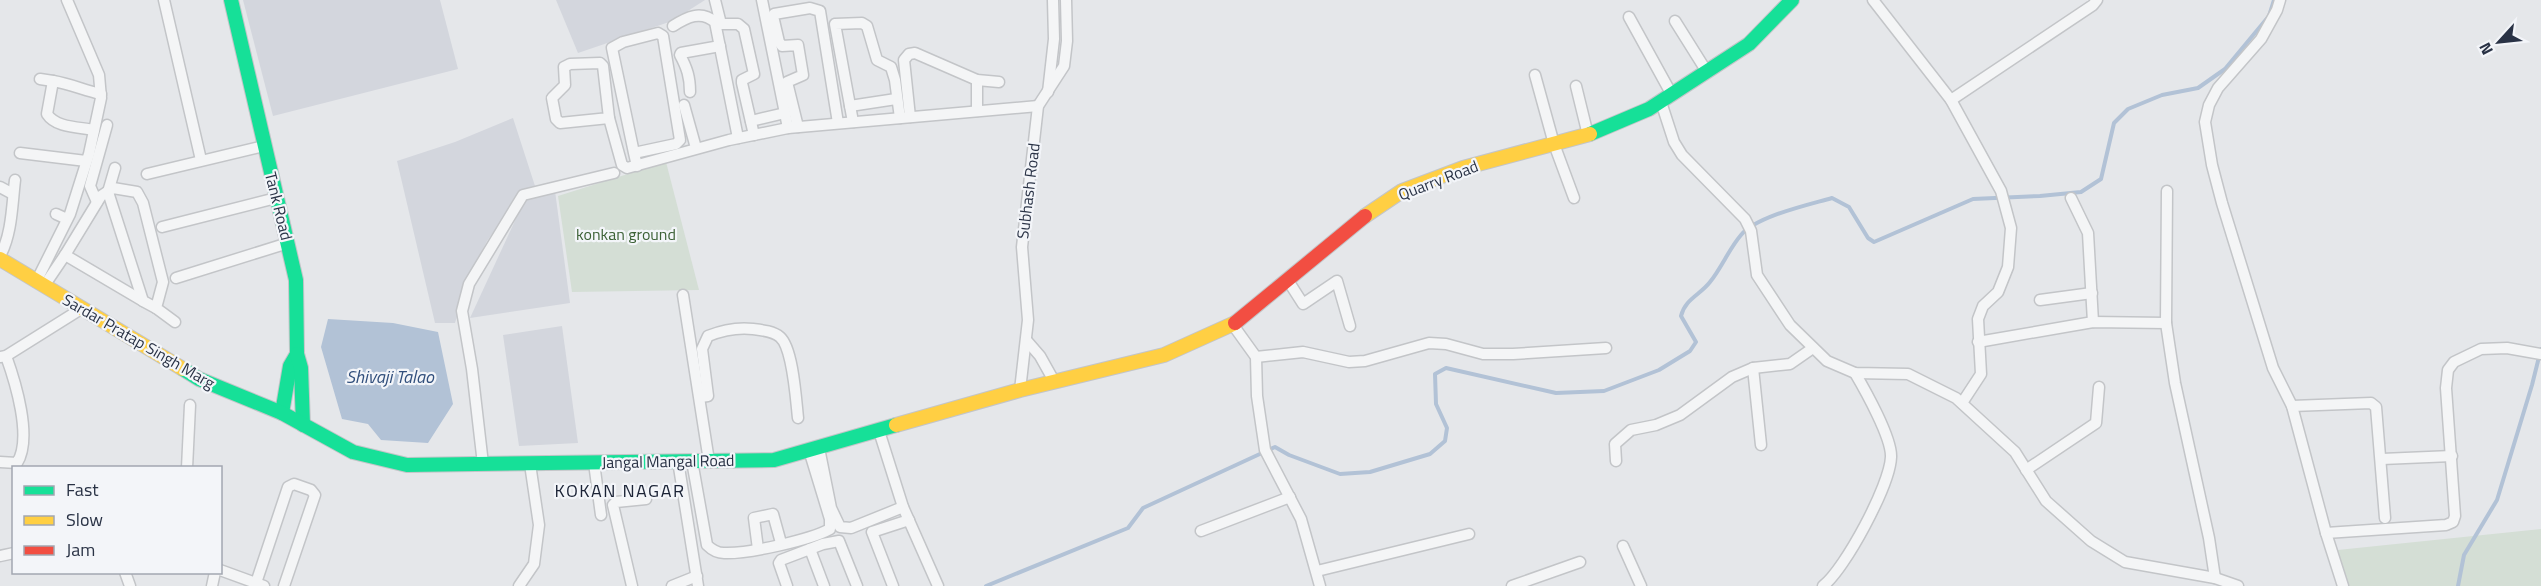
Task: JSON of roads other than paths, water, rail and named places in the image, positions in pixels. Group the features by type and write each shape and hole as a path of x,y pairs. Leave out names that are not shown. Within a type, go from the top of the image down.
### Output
{"main road":[{"name":"Tank Road","path":"231,0 296,280 297,354 290,366 282,413"},
{"name":"Quarry Road","path":"1054,381 1164,355 1233,325 1352,224 1402,191 1463,168 1588,135 1667,99 1749,44 1792,0"},
{"name":"Sardar Pratap Singh Marg","path":"0,258 199,379 282,413"},
{"path":"297,354 301,368 303,425"},
{"name":"Jangal Mangal Road","path":"282,413 353,452 406,465 774,460 1054,381"}],"street":[{"path":"40,284 60,221 87,161 101,94 99,75 67,0"},
{"path":"164,0 201,160"},
{"path":"715,0 721,24 738,24 744,29 754,74 742,80 754,135"},
{"path":"762,0 785,113 793,128"},
{"path":"1048,94 1054,39 1053,0"},
{"path":"609,118 560,123 556,119 552,98 564,85 564,67 570,64 600,63 603,66 609,118 622,165 627,168 696,148 793,128 1038,106 1048,94 1064,66 1067,41 1066,0"},
{"path":"1872,0 1951,100 2002,196 2011,228 2008,267 1998,292 1983,306 1978,319 1981,374 1962,403"},
{"path":"1951,100 2093,5 2097,0"},
{"path":"2280,0 2261,39 2218,88 2209,105 2205,122 2212,165 2222,203 2273,368 2292,406 2326,533 2343,586"},
{"path":"793,128 787,82 803,75 802,62 796,43 782,46 779,42 773,16 810,8 820,11 838,123"},
{"path":"673,26 690,15 708,16 715,21 738,138"},
{"path":"1629,17 1667,99 1674,142 1682,155 1744,219 1751,231 1757,275 1790,325 1813,348 1827,361 1855,373 1908,374 1962,403 2015,452 2046,501 2091,541 2126,562 2215,578 2238,586"},
{"path":"1675,21 1707,72"},
{"path":"853,122 835,24 862,23 867,26 877,60 891,67 895,80 896,99 905,118"},
{"path":"634,153 676,144 680,140 663,36 658,33 623,42 612,48 634,153 637,166"},
{"path":"690,92 690,78 681,53 720,46"},
{"path":"905,118 904,60 909,54 915,53 977,80 999,82"},
{"path":"1535,75 1554,144 1574,198"},
{"path":"40,79 82,87 101,94"},
{"path":"977,80 977,111"},
{"path":"53,81 47,114 49,118 56,123 94,130"},
{"path":"1576,86 1588,135"},
{"path":"850,106 896,99"},
{"path":"684,105 696,148"},
{"name":"Subhash Road","path":"1020,390 1028,320 1022,247 1038,106"},
{"path":"751,121 785,113"},
{"path":"97,202 90,186 107,126"},
{"path":"147,174 264,146"},
{"path":"20,153 87,161"},
{"path":"115,168 108,192 143,301"},
{"path":"483,464 462,311 469,284 523,195 614,173"},
{"path":"0,258 9,231 15,180"},
{"path":"0,188 13,194"},
{"path":"40,284 65,255 97,202 113,188 130,190 137,192 143,203 163,282 156,308"},
{"path":"2167,191 2166,323 2175,383 2209,538 2215,578"},
{"path":"162,227 276,198"},
{"path":"2071,198 2088,233 2093,322"},
{"path":"176,278 288,243"},
{"path":"65,255 175,321"},
{"path":"1287,279 1303,304 1337,281 1350,326"},
{"path":"2040,300 2092,292"},
{"path":"683,296 704,396 710,409"},
{"path":"0,462 17,463 20,458 22,432 21,404 3,356 81,309"},
{"path":"1978,342 2093,322 2166,323"},
{"path":"1233,325 1256,357 1257,396 1266,452 1300,519 1320,586"},
{"path":"709,461 702,348 708,336 722,330 739,328 765,330 780,337 786,349 798,418"},
{"path":"1027,341 1040,356 1054,381"},
{"path":"1256,357 1303,352 1349,362 1365,361 1428,343 1446,344 1484,354 1606,348"},
{"path":"1616,461 1615,444 1631,430 1656,425 1680,415 1732,377 1753,368 1790,364 1813,348"},
{"path":"2326,533 2446,525 2453,522 2455,516 2452,456 2446,388 2448,370 2454,362 2481,349 2519,350 2541,354"},
{"path":"1753,368 1761,445"},
{"path":"1823,586 1833,579 1858,538 1881,488 1892,456 1877,413 1855,373"},
{"path":"2026,470 2096,423 2099,387"},
{"path":"2292,406 2372,403 2376,407 2385,518"},
{"path":"187,466 190,405"},
{"path":"879,431 903,507 938,586"},
{"path":"814,449 831,508 840,527 851,528 903,507"},
{"path":"685,461 707,545 713,551 723,553 759,549 820,534 830,529 830,519 814,449"},
{"path":"2382,459 2452,456"},
{"path":"672,586 698,581 685,461"},
{"path":"594,463 601,515"},
{"path":"519,586 534,564 539,525 530,464"},
{"path":"222,572 234,581 260,584 288,487 294,484 311,490 315,495 284,586"},
{"path":"1201,531 1290,497"},
{"path":"632,586 613,505 616,502 646,500"},
{"path":"759,549 754,518 757,516 773,514 781,543"},
{"path":"893,586 872,532 909,520"},
{"path":"1317,571 1469,534"},
{"path":"787,586 779,563 781,560 830,541 838,541 857,586"},
{"path":"1623,546 1641,586"},
{"path":"810,549 824,586"},
{"path":"1512,586 1580,562"}],"water":[{"name":"Shivaji Talao","path":"328,319 393,323 438,332 453,404 428,443 381,440 368,424 342,419 321,347"}],"waterway":[{"path":"986,586 1128,528 1143,508 1275,447 1289,455 1340,474 1370,472 1430,454 1445,441 1447,428 1436,404 1435,374 1446,368 1556,393 1604,391 1659,370 1690,351 1696,342 1681,316 1686,305 1710,282 1741,235 1770,217 1832,198 1849,207 1868,238 1874,242 1973,199 2081,192 2101,179 2114,123 2128,109 2162,95 2198,88 2225,69 2269,16 2274,0"},
{"path":"2458,586 2464,555 2497,500 2541,349"}],"district":[{"name":"KOKAN NAGAR","path":"620,490"}],"park label":[{"name":"konkan ground","path":"626,234"}]}
